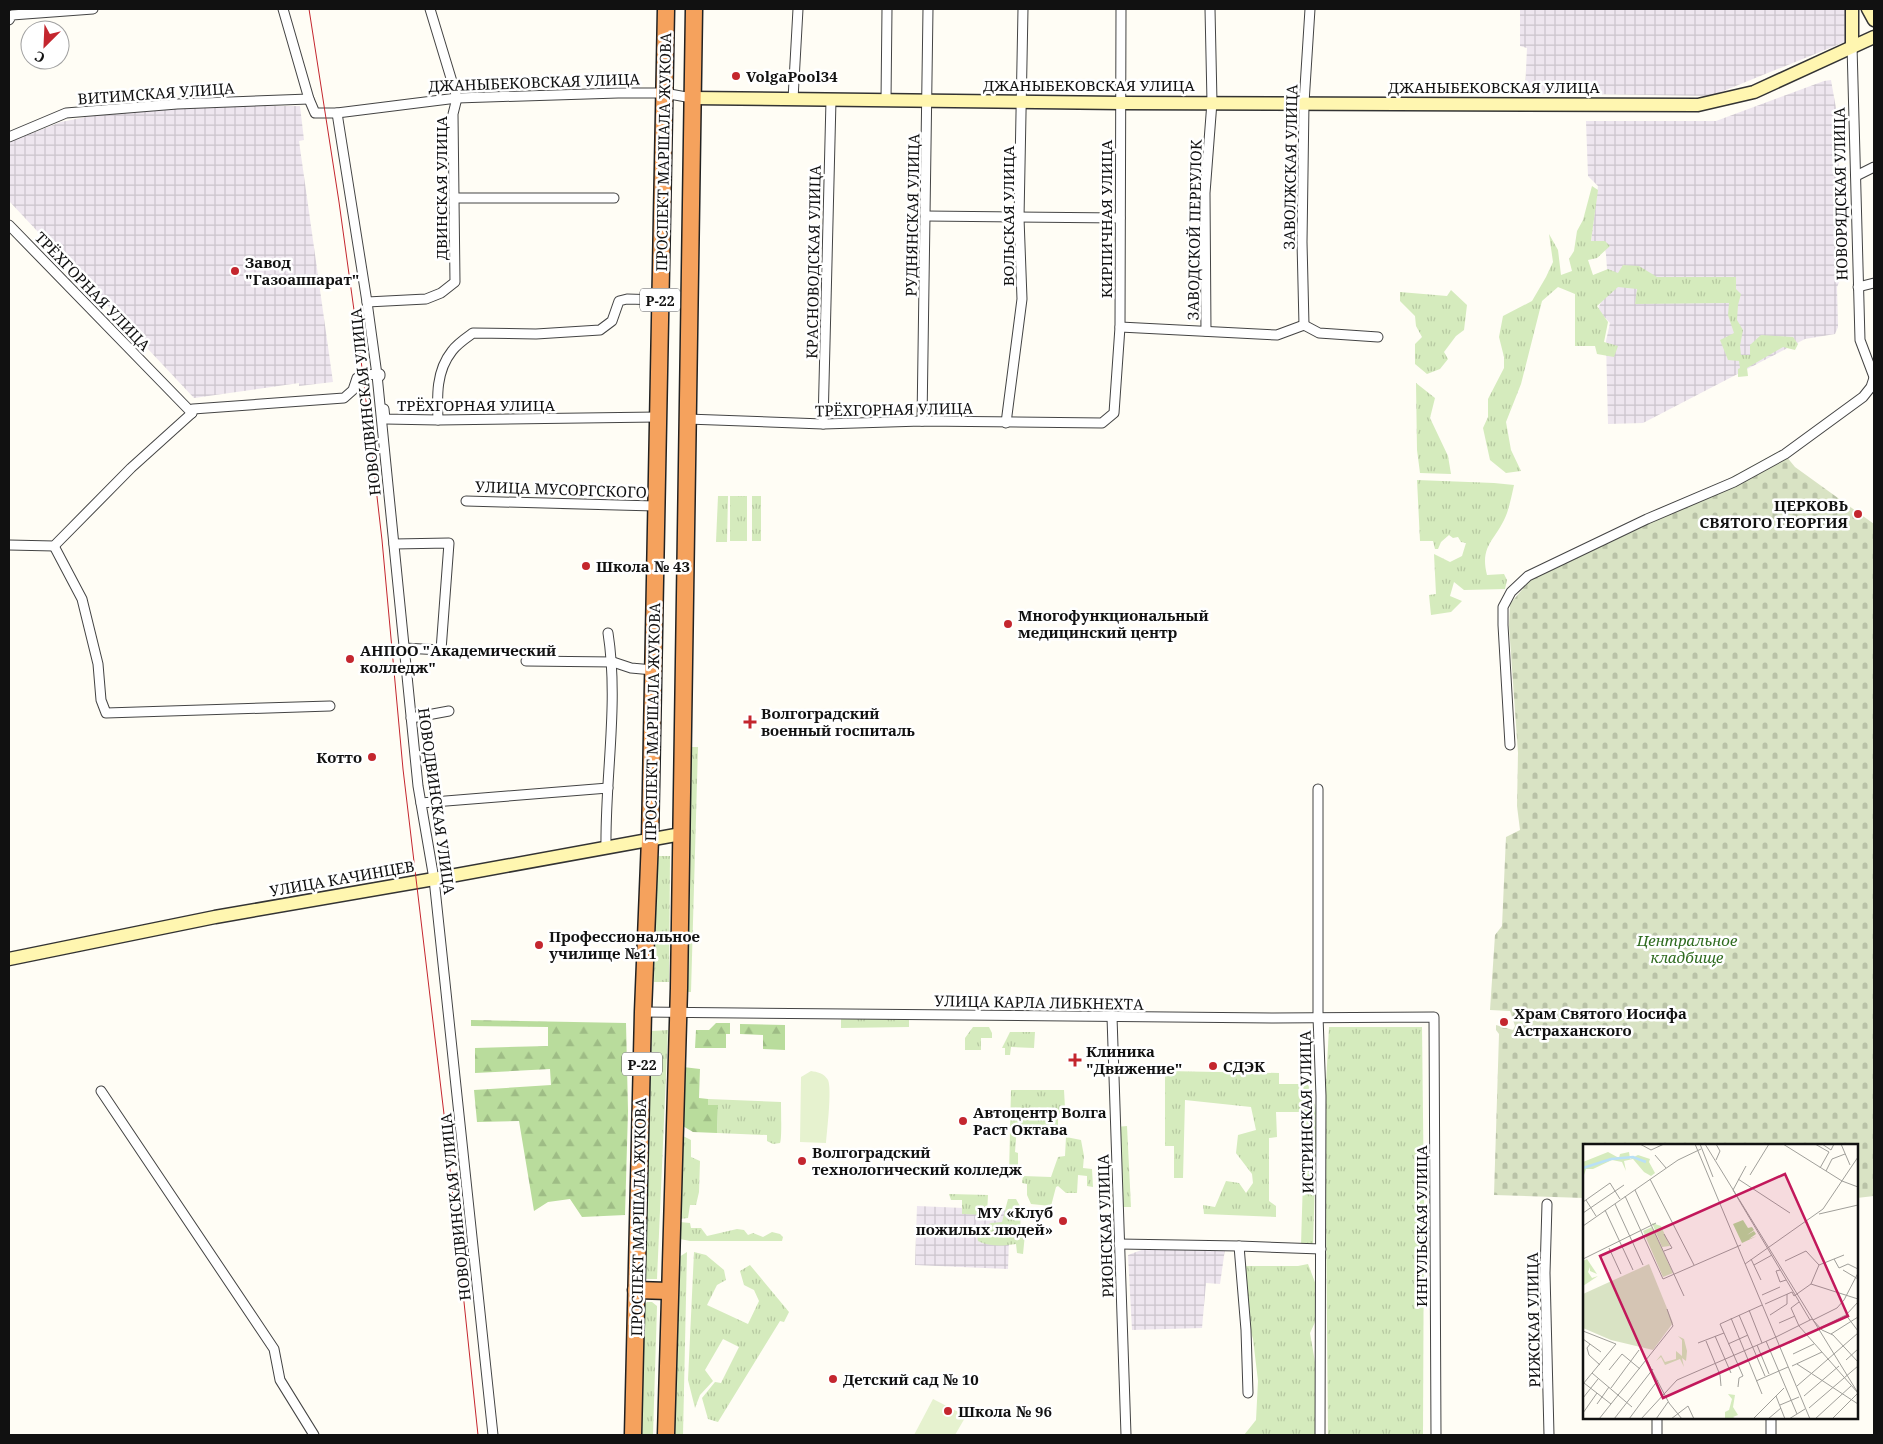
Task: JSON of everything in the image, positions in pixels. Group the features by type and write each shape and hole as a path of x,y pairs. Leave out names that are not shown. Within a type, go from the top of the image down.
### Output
{"highway":[{"name":"ПРОСПЕКТ МАРШАЛА ЖУКОВА","path":"633,1435 643,1012 650,839 666,9"},
{"name":"ПРОСПЕКТ МАРШАЛА ЖУКОВА","path":"666,1435 678,1014 694,9"},
{"path":"636,1290 670,1291"}],"main road":[{"name":"НОВОРЯДСКАЯ УЛИЦА","path":"1852,9 1852,46"},
{"path":"1868,9 1874,20"},
{"name":"ДЖАНЫБЕКОВСКАЯ УЛИЦА","path":"692,98 1121,103 1698,105 1754,92 1874,36"},
{"name":"УЛИЦА КАЧИНЦЕВ","path":"9,959 215,916 434,879 681,834"}],"street":[{"path":"10,15 93,9"},
{"path":"283,9 309,99"},
{"name":"ДВИНСКАЯ УЛИЦА","path":"367,302 426,298 441,294 455,282 453,114 457,98 430,9"},
{"path":"793,99 798,9"},
{"path":"886,100 887,9"},
{"name":"РУДНЯНСКАЯ УЛИЦА","path":"922,421 928,9"},
{"name":"ВОЛЬСКАЯ УЛИЦА","path":"1006,422 1022,299 1019,218 1023,9"},
{"name":"КИРПИЧНАЯ УЛИЦА","path":"1102,423 1114,413 1120,327 1121,9"},
{"name":"ЗАВОДСКОЙ ПЕРЕУЛОК","path":"1206,331 1205,193 1212,102 1210,9"},
{"name":"ЗАВОЛЖСКАЯ УЛИЦА","path":"1304,325 1302,242 1304,103 1310,9"},
{"name":"НОВОРЯДСКАЯ УЛИЦА","path":"1852,46 1860,340 1874,377"},
{"name":"ДЖАНЫБЕКОВСКАЯ УЛИЦА","path":"309,99 315,113 337,113 457,98 618,92 664,94 692,98"},
{"name":"ВИТИМСКАЯ УЛИЦА","path":"9,137 66,113 177,104 309,99"},
{"name":"КРАСНОВОДСКАЯ УЛИЦА","path":"823,424 831,100"},
{"name":"НОВОДВИНСКАЯ УЛИЦА","path":"337,113 377,375 411,718 421,803 434,879 493,1435"},
{"path":"1856,176 1874,167"},
{"path":"454,198 614,198"},
{"path":"926,216 1120,218"},
{"name":"ТРЁХГОРНАЯ УЛИЦА","path":"9,225 192,413"},
{"path":"1858,286 1874,283"},
{"path":"438,420 437,390 442,369 452,350 473,333 536,334 600,330 612,321 619,301 627,299 660,300"},
{"path":"1120,327 1277,335 1304,325 1319,333 1378,337"},
{"name":"ТРЁХГОРНАЯ УЛИЦА","path":"377,375 380,374 385,419 438,420 657,416"},
{"path":"9,545 54,546 131,468 192,413 193,409 344,398 354,390 357,378 377,375"},
{"path":"1510,745 1503,607 1511,592 1528,576 1647,519 1734,482 1785,454 1863,397 1871,387 1874,377"},
{"name":"ТРЁХГОРНАЯ УЛИЦА","path":"687,419 823,424 922,421 1102,423"},
{"name":"УЛИЦА МУСОРГСКОГО","path":"466,501 655,506"},
{"path":"394,544 449,543 442,650 404,648"},
{"path":"54,546 82,599 98,664 101,700 106,713 330,706"},
{"path":"606,847 613,662 608,633"},
{"path":"526,662 613,662 631,668 653,670"},
{"path":"411,718 449,711"},
{"path":"421,803 608,788"},
{"name":"ИСТРИНСКАЯ УЛИЦА","path":"1318,789 1318,1017 1321,1096 1320,1435"},
{"name":"УЛИЦА КАРЛА ЛИБКНЕХТА","path":"643,1012 678,1014 748,1012 1273,1018 1434,1017"},
{"name":"РИОНСКАЯ УЛИЦА","path":"1112,1016 1126,1435"},
{"name":"ИНГУЛЬСКАЯ УЛИЦА","path":"1434,1017 1436,1435"},
{"path":"102,1091 274,1349 280,1380 314,1435"},
{"name":"РИЖСКАЯ УЛИЦА","path":"1547,1204 1545,1273 1549,1435"},
{"path":"1119,1244 1320,1249"},
{"path":"1239,1246 1246,1330 1248,1393"},
{"path":"1657,1419 1657,1435"},
{"path":"1771,1435 1772,1419"}],"shaded area":[{"path":"1520,9 1847,9 1847,41 1711,96 1525,93 1527,48 1520,46"},
{"path":"1831,80 1837,114 1843,273 1837,287 1838,327 1835,334 1805,339 1643,423 1608,424 1606,341 1610,323 1598,310 1608,282 1605,241 1591,242 1598,186 1588,176 1586,121 1716,121"},
{"path":"173,106 300,106 304,140 299,141 333,382 299,386 299,383 194,398 9,201 9,142 61,122 96,115"},
{"path":"917,1206 1010,1210 1008,1269 915,1265"},
{"path":"1147,1248 1225,1249 1220,1284 1206,1283 1202,1328 1132,1330 1128,1255"}],"green space":[{"path":"1592,186 1598,190 1591,241 1605,241 1610,246 1597,258 1588,260 1593,275 1608,269 1618,273 1623,265 1639,266 1657,277 1736,277 1736,289 1741,294 1737,320 1743,330 1740,346 1741,355 1750,355 1750,345 1761,335 1793,337 1798,344 1795,350 1783,347 1747,368 1748,376 1738,377 1739,361 1728,360 1720,340 1734,333 1728,315 1729,303 1635,304 1637,289 1618,287 1597,306 1608,322 1604,342 1618,346 1614,357 1597,354 1595,346 1575,346 1575,294 1558,287 1542,301 1521,384 1506,422 1511,450 1521,471 1506,473 1490,460 1483,428 1488,417 1488,399 1504,368 1504,357 1499,337 1503,316 1532,301 1546,277 1553,262 1549,234 1558,250 1561,275 1572,271 1569,259 1574,251 1577,231 1583,220"},
{"path":"1451,290 1467,305 1464,330 1456,336 1444,352 1448,359 1440,369 1427,374 1415,364 1415,344 1422,337 1416,326 1415,316 1400,301 1400,292 1447,296"},
{"path":"1416,383 1435,398 1430,418 1448,456 1451,474 1420,473 1417,450"},
{"name":"Центральное кладбище","path":"1781,450 1795,467 1874,524 1874,1196 1858,1198 1858,1144 1583,1144 1583,1198 1494,1195 1499,1034 1496,1030 1496,1025 1513,1030 1515,1026 1510,1011 1490,1010 1495,935 1502,926 1506,837 1520,830 1517,806 1518,753 1509,626 1510,604 1532,578 1645,524 1648,513 1726,480"},
{"path":"1417,480 1514,485 1507,513 1490,542 1485,556 1487,575 1504,574 1507,580 1505,589 1464,590 1454,582 1450,596 1462,601 1451,612 1431,615 1429,595 1436,594 1434,554 1450,562 1462,556 1466,543 1461,542 1458,537 1453,538 1449,535 1441,542 1438,549 1435,549 1433,541 1420,541"},
{"path":"718,496 728,496 727,542 716,542"},
{"path":"730,496 747,496 747,541 730,541"},
{"path":"752,496 761,496 761,541 752,541"},
{"path":"688,747 698,747 691,992 684,992"},
{"path":"656,856 670,856 669,982 654,982"},
{"path":"909,1018 909,1027 841,1028 841,1019"},
{"path":"471,1020 626,1023 628,1111 625,1215 582,1217 570,1199 548,1202 534,1211 519,1121 477,1122 474,1090 551,1085 550,1069 475,1073 475,1048 548,1046 548,1027 471,1026"},
{"path":"716,1023 730,1023 730,1034 726,1034 726,1048 695,1048 696,1030 709,1030"},
{"path":"740,1024 785,1025 785,1050 763,1049 763,1035 740,1034"},
{"path":"973,1027 989,1027 992,1038 981,1038 981,1050 965,1050 965,1038"},
{"path":"1329,1027 1422,1027 1424,1204 1423,1435 1328,1435 1325,1103"},
{"path":"668,1030 657,1279 643,1279 652,1031"},
{"path":"1010,1032 1035,1032 1034,1048 1011,1047 1010,1055 1005,1055 1005,1048 1002,1048"},
{"path":"683,1067 700,1069 699,1098 708,1099 708,1105 718,1105 717,1133 693,1132 681,1125"},
{"path":"811,1071 820,1073 828,1080 829,1100 826,1143 800,1142 801,1077"},
{"path":"1165,1071 1279,1073 1279,1084 1308,1084 1317,1112 1313,1246 1301,1245 1305,1112 1276,1112 1277,1137 1269,1138 1269,1201 1276,1206 1276,1217 1204,1214 1203,1205 1215,1207 1226,1181 1239,1183 1246,1193 1253,1183 1252,1174 1236,1153 1238,1135 1256,1130 1251,1107 1185,1100 1183,1178 1174,1178 1174,1146 1165,1146"},
{"path":"1011,1090 1064,1090 1065,1108 1058,1115 1058,1128 1017,1126 1015,1152 1018,1153 1018,1174 1009,1174"},
{"path":"708,1099 781,1102 780,1143 773,1144 767,1141 767,1135 717,1133 718,1106 708,1105"},
{"path":"1127,1126 1131,1207 1120,1207 1116,1127"},
{"path":"681,1135 691,1140 691,1157 700,1161 699,1192 696,1205 690,1205 688,1218 679,1219"},
{"path":"1066,1137 1081,1140 1084,1156 1083,1168 1092,1169 1093,1187 1087,1186 1087,1176 1078,1175 1077,1193 1066,1193 1058,1186 1056,1187 1051,1206 1031,1204 1027,1195 1027,1184 1022,1183 1023,1176 1051,1177 1058,1157 1065,1156"},
{"path":"949,1194 988,1195 987,1213 985,1215 962,1214 962,1200 951,1200"},
{"path":"1008,1199 1016,1199 1021,1208 1020,1232 1025,1234 1023,1254 1017,1253 1016,1244 997,1246 978,1241 976,1230 991,1223 1002,1222"},
{"path":"680,1222 690,1223 691,1228 701,1228 707,1236 737,1229 744,1230 748,1235 753,1233 763,1237 772,1232 783,1237 782,1241 690,1241 680,1239"},
{"path":"687,1252 683,1435 674,1435 679,1257"},
{"path":"694,1252 706,1255 724,1270 726,1280 717,1285 707,1305 748,1324 759,1301 754,1290 744,1285 740,1271 750,1265 789,1312 784,1322 780,1321 718,1422 708,1419 702,1398 715,1382 721,1383 739,1347 723,1339 705,1370 713,1381 700,1395 695,1408 688,1380"},
{"path":"1308,1264 1316,1285 1316,1320 1310,1333 1316,1368 1316,1435 1244,1435 1256,1420 1258,1381 1253,1339 1246,1316 1246,1266 1298,1266"},
{"path":"647,1302 652,1302 657,1306 653,1435 642,1435 644,1305"},
{"path":"933,1399 966,1416 955,1435 914,1435"}],"tram line":[{"path":"309,9 339,202 363,375 382,540 403,769 446,1131 478,1435"}],"place":[{"name":"VolgaPool34","path":"736,76"},
{"name":"Завод \"Газоаппарат\"","path":"235,271"},
{"name":"ЦЕРКОВЬ СВЯТОГО ГЕОРГИЯ","path":"1858,514"},
{"name":"Школа № 43","path":"586,566"},
{"name":"Многофункциональный медицинский центр","path":"1008,624"},
{"name":"АНПОО \"Академический колледж\"","path":"350,659"},
{"name":"Волгоградский военный госпиталь","path":"750,722"},
{"name":"Котто","path":"372,757"},
{"name":"Профессиональное училище №11","path":"539,945"},
{"name":"Храм Святого Иосифа Астраханского","path":"1504,1022"},
{"name":"Клиника \"Движение\"","path":"1075,1060"},
{"name":"СДЭК","path":"1213,1066"},
{"name":"Автоцентр Волга Раст Октава","path":"963,1121"},
{"name":"Волгоградский технологический колледж","path":"802,1161"},
{"name":"МУ «Клуб пожилых людей»","path":"1063,1221"},
{"name":"Детский сад № 10","path":"833,1379"},
{"name":"Школа № 96","path":"948,1411"}]}
